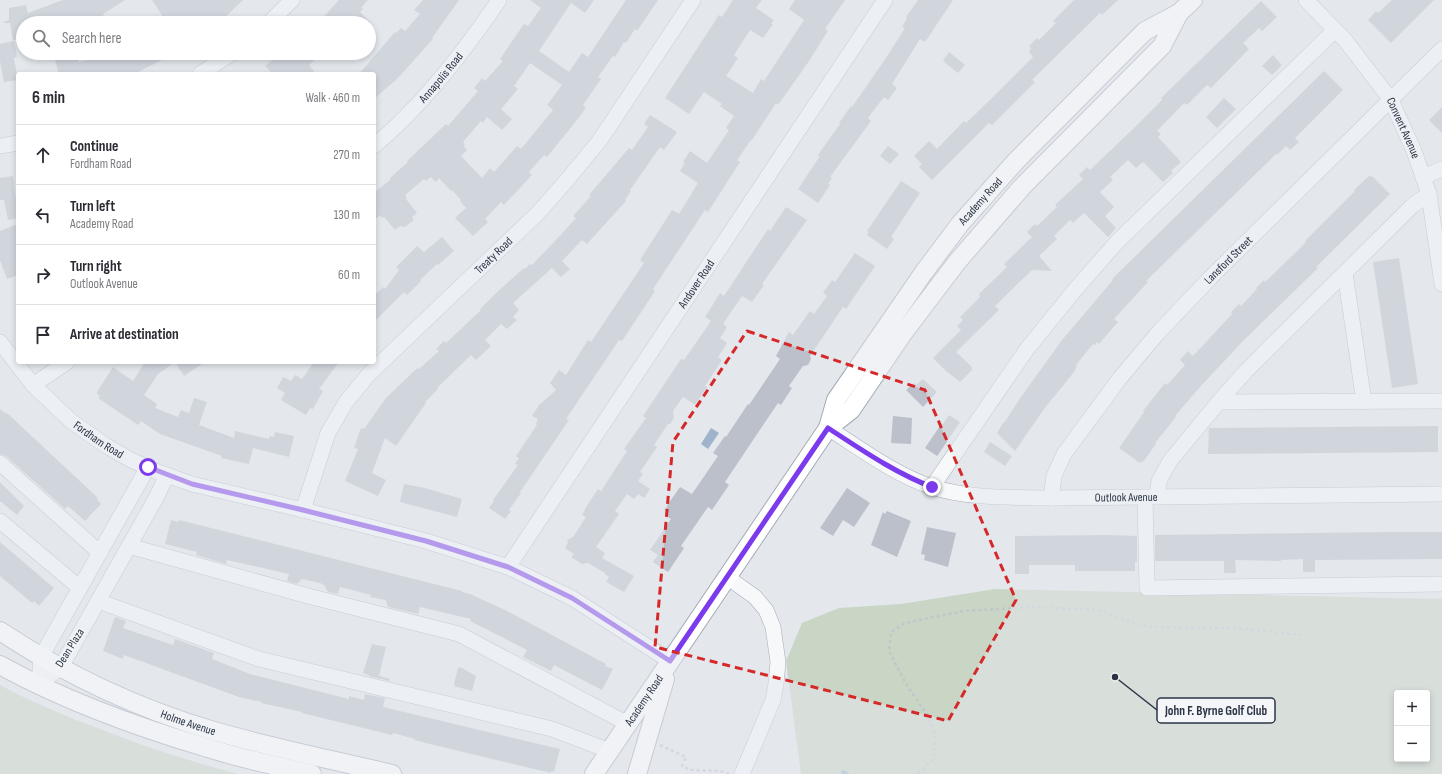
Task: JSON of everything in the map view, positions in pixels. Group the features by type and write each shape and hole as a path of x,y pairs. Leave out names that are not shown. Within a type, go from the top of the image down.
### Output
{"main road":[{"name":"Academy Road","path":"594,774 828,428 851,410 904,332 957,262 1022,186 1162,46 1179,13 1193,0"},
{"name":"Holme Avenue","path":"0,631 42,657 117,694 191,723 252,741 392,774"},
{"path":"637,774 670,661"},
{"name":"Holme Avenue","path":"0,665 39,684 107,713 175,738 210,749 312,774"}],"street":[{"path":"276,16 292,0"},
{"name":"Annapolis Road","path":"376,144 388,135 439,81 482,26 499,0"},
{"name":"Treaty Road","path":"303,510 328,433 346,402 369,374 539,212 567,180 600,140 693,0"},
{"name":"Andover Road","path":"508,567 885,0"},
{"name":"Convent Avenue","path":"1306,0 1345,40 1391,100 1414,151 1429,194 1442,284"},
{"path":"932,487 1027,349 1083,280 1116,243 1335,30"},
{"name":"Lansford Street","path":"1051,498 1054,476 1064,454 1120,378 1157,334 1215,273 1442,49"},
{"path":"203,72 221,60"},
{"path":"0,146 16,143"},
{"path":"1423,177 1442,169"},
{"path":"1429,194 1412,206 1246,371 1170,461 1151,497 1147,588 1442,584"},
{"path":"1345,274 1364,402"},
{"name":"Fordham Road","path":"0,342 16,363"},
{"name":"Fordham Road","path":"17,364 33,385 71,421 105,445 131,460 192,484 426,541 508,567 572,598 670,661"},
{"path":"33,385 64,364"},
{"path":"1219,402 1442,401"},
{"name":"Outlook Avenue","path":"828,428 911,479 932,487 958,493 993,497 1051,498 1442,494"},
{"path":"0,463 100,553"},
{"name":"Dean Plaza","path":"39,684 42,657 148,467"},
{"name":"Dean Plaza","path":"39,684 61,667 156,498 167,475"},
{"path":"0,522 80,588"},
{"path":"129,546 308,596 459,634 628,724"},
{"path":"727,577 755,597 766,610 773,627 778,662 773,700 742,774"},
{"path":"98,601 260,659 552,729 610,751"}],"path":[{"path":"918,774 934,758 935,733 927,714 905,682 889,651 892,632 905,623 964,611 1033,607 1097,610 1148,627 1236,628 1302,635"},
{"path":"658,745 686,757 682,766 690,770 729,774"}],"highlighted area":[{"path":"747,331 925,390 1016,600 948,721 655,647 673,442"}],"green space":[{"path":"995,589 1442,599 1442,774 801,774 786,661 802,623 839,608 901,604"},
{"path":"0,685 47,708 130,741 238,774 0,774"}],"water":[{"path":"711,428 719,433 708,449 701,444"}],"building":[{"path":"63,0 125,0 101,16 16,16 16,39 13,40 10,23 4,23 9,20 9,8 26,5 28,13"},
{"path":"152,0 243,0 226,16 162,16"},
{"path":"339,0 368,0 361,8 363,9 360,12 364,16 324,16"},
{"path":"423,0 459,0 432,38 433,39 398,78 376,97 376,72 361,72 371,60 376,60 376,54 395,32 396,33 401,28 405,31 420,14 414,10"},
{"path":"530,0 594,0 585,13 571,3 539,51 569,72 582,53 588,57 626,0 658,0 637,31 635,29 626,43 624,42 615,57 613,56 598,77 601,79 583,105 586,108 573,125 547,157 544,155 529,172 532,175 504,205 501,202 485,219 488,222 473,236 455,218 466,208 452,190 451,191 439,178 436,182 431,177 426,181 424,179 405,195 407,198 406,199 417,213 412,217 414,220 405,227 400,226 395,230 384,217 382,218 380,215 376,218 376,191 391,179 390,178 446,124 448,126 478,91 474,88 482,78 485,81 503,61 500,59 524,24 528,26 541,8","holes":["530,63 562,85 547,105 553,110 521,149 517,146 494,172 490,168 482,178 461,156 467,150 463,142 481,121 483,123 487,117 502,130 512,119 501,109 518,89 514,86"]},
{"path":"733,0 762,0 756,8 774,20 771,24 773,24 763,38 750,30 734,55 738,58 726,76 753,93 761,79 764,81 804,20 789,9 795,0 845,0 825,29 828,31 807,64 778,105 776,103 737,160 740,162 708,212 705,210 653,289 655,291 622,341 619,340 566,419 569,420 520,492 521,493 509,510 511,511 505,519 489,508 518,465 515,464 519,458 516,456 537,425 538,419 532,416 539,405 556,390 550,383 559,370 566,375 588,340 591,342 644,263 640,260 672,210 679,214 698,183 680,171 685,163 683,162 690,151 707,163 729,130 726,128 734,116 720,106 722,104 704,92 689,114 665,98 719,15 722,17"},
{"path":"918,0 953,0 925,42 920,39 892,84 897,88 888,100 884,97 868,118 871,121 830,177 832,178 828,184 830,185 818,203 798,189 820,156 818,155 840,124 839,123 886,58 905,28 902,27 907,18 906,17"},
{"path":"1074,0 1118,0 1102,15 1100,13 1032,80 1035,82 992,125 989,123 932,180 919,167 922,164 914,156 929,141 937,149 964,121 966,123 994,96 1033,57 1029,52 1031,48 1029,46 1037,38 1039,40 1056,23 1053,21"},
{"path":"1392,0 1434,0 1391,43 1368,20 1376,11 1378,13"},
{"path":"1261,1 1277,17 1262,31 1259,28 1243,43 1249,49 1211,88 1207,85 1187,105 1184,103 1157,131 1161,134 1158,137 1181,162 1171,171 1173,173 1163,182 1143,162 1136,168 1128,160 1110,177 1113,180 1100,192 1114,207 1105,216 1116,228 1108,237 1084,213 1073,223 1070,220 1054,236 1057,239 1039,256 1052,271 1032,270 995,306 999,310 956,352 971,366 972,370 960,382 946,371 933,358 961,330 957,326 963,320 960,317 980,297 980,293 1007,267 1004,264 1032,237 1027,232 1035,224 1037,226 1057,207 1055,205 1083,179 1079,175 1087,167 1090,170 1162,100 1161,98"},
{"path":"14,41 16,52 16,57 14,58 17,72 16,80 4,82 0,61 0,44"},
{"path":"949,52 965,65 958,73 943,61"},
{"path":"1273,55 1282,65 1272,75 1262,66"},
{"path":"55,60 78,60 79,62 86,60 162,60 138,72 58,72"},
{"path":"272,60 315,60 309,65 314,72 271,72 265,66"},
{"path":"1324,71 1343,90 1295,138 1299,142 1290,150 1286,146 1277,155 1276,154 1146,281 1148,282 1114,319 1118,322 1099,344 1097,342 1095,345 1093,344 1076,365 1077,366 1074,372 1044,409 1015,451 997,433 1062,340 1113,280 1112,279"},
{"path":"1224,98 1236,109 1217,128 1206,117"},
{"path":"1442,107 1442,133 1429,120"},
{"path":"650,115 677,132 664,150 660,147 630,190 631,191 625,200 626,201 587,244 582,240 562,261 570,269 561,277 552,268 513,303 519,310 513,317 517,320 507,329 501,324 485,340 491,346 476,360 471,355 437,388 438,389 425,402 426,403 396,446 385,438 372,473 386,480 378,496 345,481 358,449 354,448 361,428 364,429 386,398 417,368 419,369 439,351 436,349 444,341 446,343 481,310 480,309 495,294 524,268 525,269 530,264 532,265 556,240 576,218 573,216 591,196 589,195 629,148 632,150 648,127 644,124"},
{"path":"888,146 899,154 890,164 880,156"},
{"path":"13,176 16,201 16,218 8,220 4,200 0,200 0,178"},
{"path":"1369,176 1373,177 1390,194 1316,267 1318,268 1244,340 1200,387 1175,416 1176,417 1155,443 1156,444 1143,462 1142,461 1140,463 1119,448 1144,412 1143,411 1165,383 1167,385 1185,365 1180,360 1188,351 1193,356 1232,314 1231,312 1239,304 1241,306 1264,280 1265,282 1293,255"},
{"path":"901,181 920,193 891,237 894,239 887,249 867,235 869,232 867,231"},
{"path":"786,207 807,220 762,284 764,285 752,302 742,296 723,324 727,327 720,338 727,343 718,357 722,360 705,386 707,387 695,405 683,397 673,411 674,418 670,424 668,424 654,445 657,447 640,472 643,474 638,481 650,489 644,498 638,494 634,499 627,494 615,511 619,514 596,547 605,553 602,558 634,576 624,592 606,582 609,577 605,573 588,563 582,564 571,557 574,554 565,548 568,543 567,540 573,537 586,517 582,515 588,504 598,489 601,491 627,451 624,449 646,418 643,416 681,359 684,360 711,321 705,317 720,293 724,296 768,229 770,231"},
{"path":"16,225 16,276 7,279 0,260 0,231"},
{"path":"442,237 454,251 438,265 437,264 407,295 404,292 376,320 376,294 383,287 385,289 399,270 396,267 417,246 424,252"},
{"path":"855,253 875,266 846,309 843,307 810,356 811,359 808,365 803,366 789,386 792,388 781,405 778,403 725,482 729,485 712,510 708,507 681,546 684,548 668,572 653,562 658,555 650,550 671,519 666,516 669,513 664,510 680,487 692,494 718,456 713,453 725,436 726,437 748,404 749,405 780,359 776,356 789,332 793,335 810,311 814,314 827,296 823,293 832,280 835,282"},
{"path":"1399,258 1418,384 1392,388 1373,262"},
{"path":"144,364 172,364 158,374 144,395 157,404 155,408 178,417 181,410 189,413 194,398 207,402 199,425 234,438 235,431 269,439 269,436 274,437 275,432 294,436 289,457 253,448 249,464 221,458 222,456 160,434 141,421 138,425 98,398 100,396 97,392 113,367 133,381"},
{"path":"176,364 202,364 184,376"},
{"path":"313,364 338,364 319,389 323,391 313,409 310,408 306,415 281,400 285,393 277,388 283,377 291,381 295,375 302,379"},
{"path":"923,379 937,392 923,407 906,390 914,383 916,385"},
{"path":"0,409 6,414 7,413 98,498 97,499 101,504 85,521 68,506 65,509 6,456 0,454"},
{"path":"949,415 960,422 937,456 925,448"},
{"path":"893,416 912,418 911,444 891,443"},
{"path":"1438,426 1438,452 1208,454 1209,428"},
{"path":"990,442 1012,456 1005,466 984,452"},
{"path":"0,482 24,506 17,515 0,501"},
{"path":"404,484 425,488 462,499 457,517 400,502"},
{"path":"847,488 870,503 854,527 843,520 833,536 820,528"},
{"path":"887,511 911,521 897,557 871,545 883,512 885,514"},
{"path":"171,520 178,522 179,520 462,591 505,610 606,664 605,666 613,669 602,690 554,665 551,671 523,657 527,650 470,621 471,619 420,607 418,614 388,607 386,600 370,597 371,595 340,587 338,594 328,592 324,585 320,583 302,579 297,584 287,581 289,574 227,560 226,564 196,555 197,552 165,544"},
{"path":"927,527 956,533 948,567 924,560 925,555 921,554"},
{"path":"1442,532 1442,559 1315,560 1315,572 1303,572 1303,559 1281,561 1235,560 1236,573 1224,573 1224,561 1155,561 1155,535"},
{"path":"1015,536 1137,536 1137,562 1135,562 1135,571 1075,571 1075,565 1029,565 1029,574 1015,574"},
{"path":"0,542 54,588 39,606 34,601 32,603 0,576"},
{"path":"115,617 126,621 123,628 173,645 175,639 214,653 212,659 250,674 349,699 349,696 364,700 365,694 385,698 383,707 560,749 554,772 551,771 551,773 414,740 415,739 393,733 392,735 261,703 262,702 239,697 124,655 123,659 103,651"},
{"path":"372,644 386,647 379,676 390,679 389,681 363,673"},
{"path":"460,667 476,676 472,691 454,686 458,668"}],"waterway":[{"path":"843,772 847,774"}],"place":[{"name":"John F. Byrne Golf Club","path":"1115,677"}],"route":[{"path":"148,467 192,484 426,541 508,567 572,598 670,661 828,428 896,471 911,479 932,487"}]}
